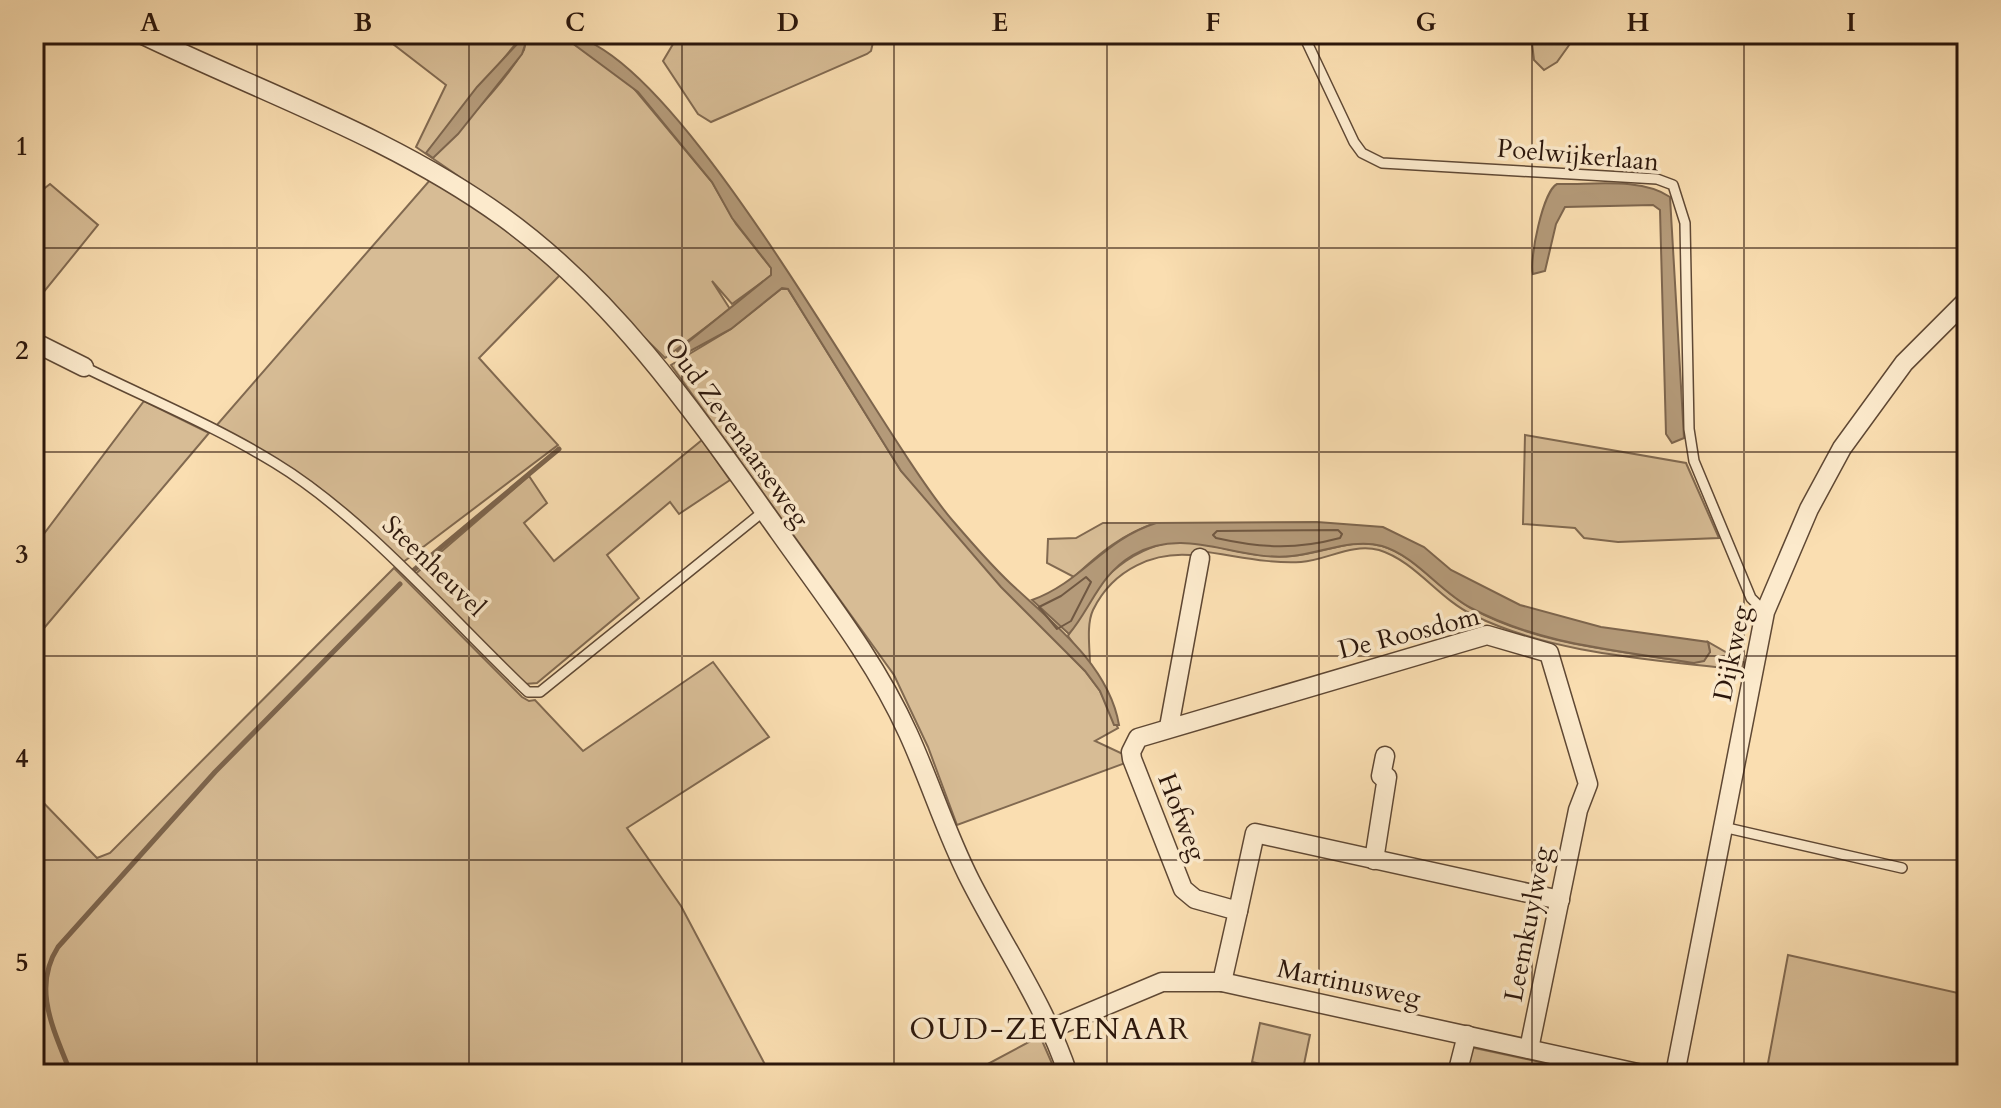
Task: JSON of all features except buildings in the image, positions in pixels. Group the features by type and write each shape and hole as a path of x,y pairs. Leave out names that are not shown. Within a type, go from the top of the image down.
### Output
{"street":[{"name":"Oud Zevenaarseweg","path":"141,34 326,116 411,159 515,226 638,341 711,432 865,652 908,733 969,878 1050,1029 1068,1074"},
{"name":"Dijkweg","path":"1675,1074 1765,612 1809,509 1842,448 1904,363 1967,300"},
{"name":"Steenheuvel","path":"34,342 84,367"},
{"path":"1169,727 1200,558"},
{"name":"De Roosdom","path":"1131,752 1143,735 1487,635 1549,653 1588,784 1578,810"},
{"name":"Hofweg","path":"1131,752 1183,889 1195,899 1238,911"},
{"path":"1374,860 1387,777 1381,776 1385,756"},
{"name":"Leemkuylweg","path":"1529,1049 1578,810"},
{"name":"Hofweg","path":"1222,982 1255,833 1560,900"},
{"name":"Martinusweg","path":"1050,1029 1162,982 1222,982 1642,1074"},
{"path":"1457,1074 1467,1035"}],"lane":[{"name":"Poelwijkerlaan","path":"1303,34 1354,142 1362,153 1382,163 1657,179 1673,185 1685,223 1689,429 1694,461 1751,598 1765,612"},
{"name":"Steenheuvel","path":"84,367 246,447 300,480 378,546 528,692 540,692 764,511"},
{"path":"1723,827 1902,868"}],"shaded area":[{"path":"380,34 526,34 532,39 536,34 560,34 631,85 712,182 736,224 771,268 772,275 732,304 712,281 730,309 665,358 577,271 508,210 416,147 446,85","holes":["518,41 525,45 504,79 481,105 433,157 427,152"]},
{"path":"679,34 875,34 871,51 867,54 711,122 698,114 663,61"},
{"path":"1531,34 1577,34 1557,62 1544,70 1534,60"},
{"path":"430,180 480,210 561,274 479,358 558,445 402,563 317,486 216,426"},
{"path":"50,184 98,225 34,304 34,185 41,191"},
{"path":"781,289 788,289 901,471 1100,691 1118,728 1095,741 1125,755 1128,762 957,825 928,747 894,675 671,365 731,329"},
{"path":"144,401 209,433 34,640 34,547"},
{"path":"1525,435 1686,463 1719,538 1618,542 1584,538 1575,528 1523,524"},
{"path":"702,440 730,480 679,514 670,502 607,555 639,598 537,683 525,684 413,576 529,476 547,503 524,523 554,561"},
{"path":"1103,523 1156,523 1112,545 1074,577 1047,563 1048,539 1076,538"},
{"path":"1178,541 1278,557 1360,543 1382,546 1406,558 1471,608 1524,631 1580,645 1694,663 1710,652 1708,642 1743,662 1741,670 1604,653 1537,639 1473,615 1392,555 1369,548 1301,562 1199,551 1198,556 1166,556 1137,565 1112,583 1093,610 1089,630 1090,666 1068,636 1086,602 1125,561 1159,545"},
{"path":"394,568 522,697 535,700 583,751 713,662 769,737 627,828 681,906 770,1074 36,1074 39,1065 34,1038 34,793 97,858 110,853"},
{"path":"1788,955 1967,995 1967,1074 1766,1074"},
{"path":"1260,1023 1310,1035 1302,1074 1252,1062"},
{"path":"1040,1036 1054,1068 1042,1074 969,1074"},
{"path":"1470,1047 1597,1074 1463,1074"}],"water":[{"path":"560,34 606,51 658,97 713,164 769,244 918,474 981,553 1060,629 1091,664 1104,683 1119,725 1114,725 1100,691 1085,671 1001,587 901,471 788,289 782,288 731,329 681,356 677,351 771,275 771,268 732,218 712,182 638,92"},
{"path":"520,41 525,45 522,54 458,134 433,158 426,153 477,87"},
{"path":"1557,184 1630,184 1670,197 1684,438 1672,443 1666,434 1660,210 1653,205 1565,207 1556,224 1545,271 1533,274 1538,226 1547,199"},
{"path":"1317,522 1383,527 1424,547 1451,570 1520,605 1601,627 1708,642 1710,652 1704,661 1694,663 1580,644 1525,630 1471,608 1406,558 1371,544 1348,545 1292,556 1251,554 1192,544 1173,543 1153,547 1133,555 1112,572 1069,634 1032,600 1065,583 1121,540 1156,523"}],"waterway":[{"path":"414,570 559,449"},
{"path":"71,1074 53,1026 46,995 46,979 58,947 215,772 400,584"}],"district":[{"name":"OUD-ZEVENAAR","path":"1050,1029"}]}
